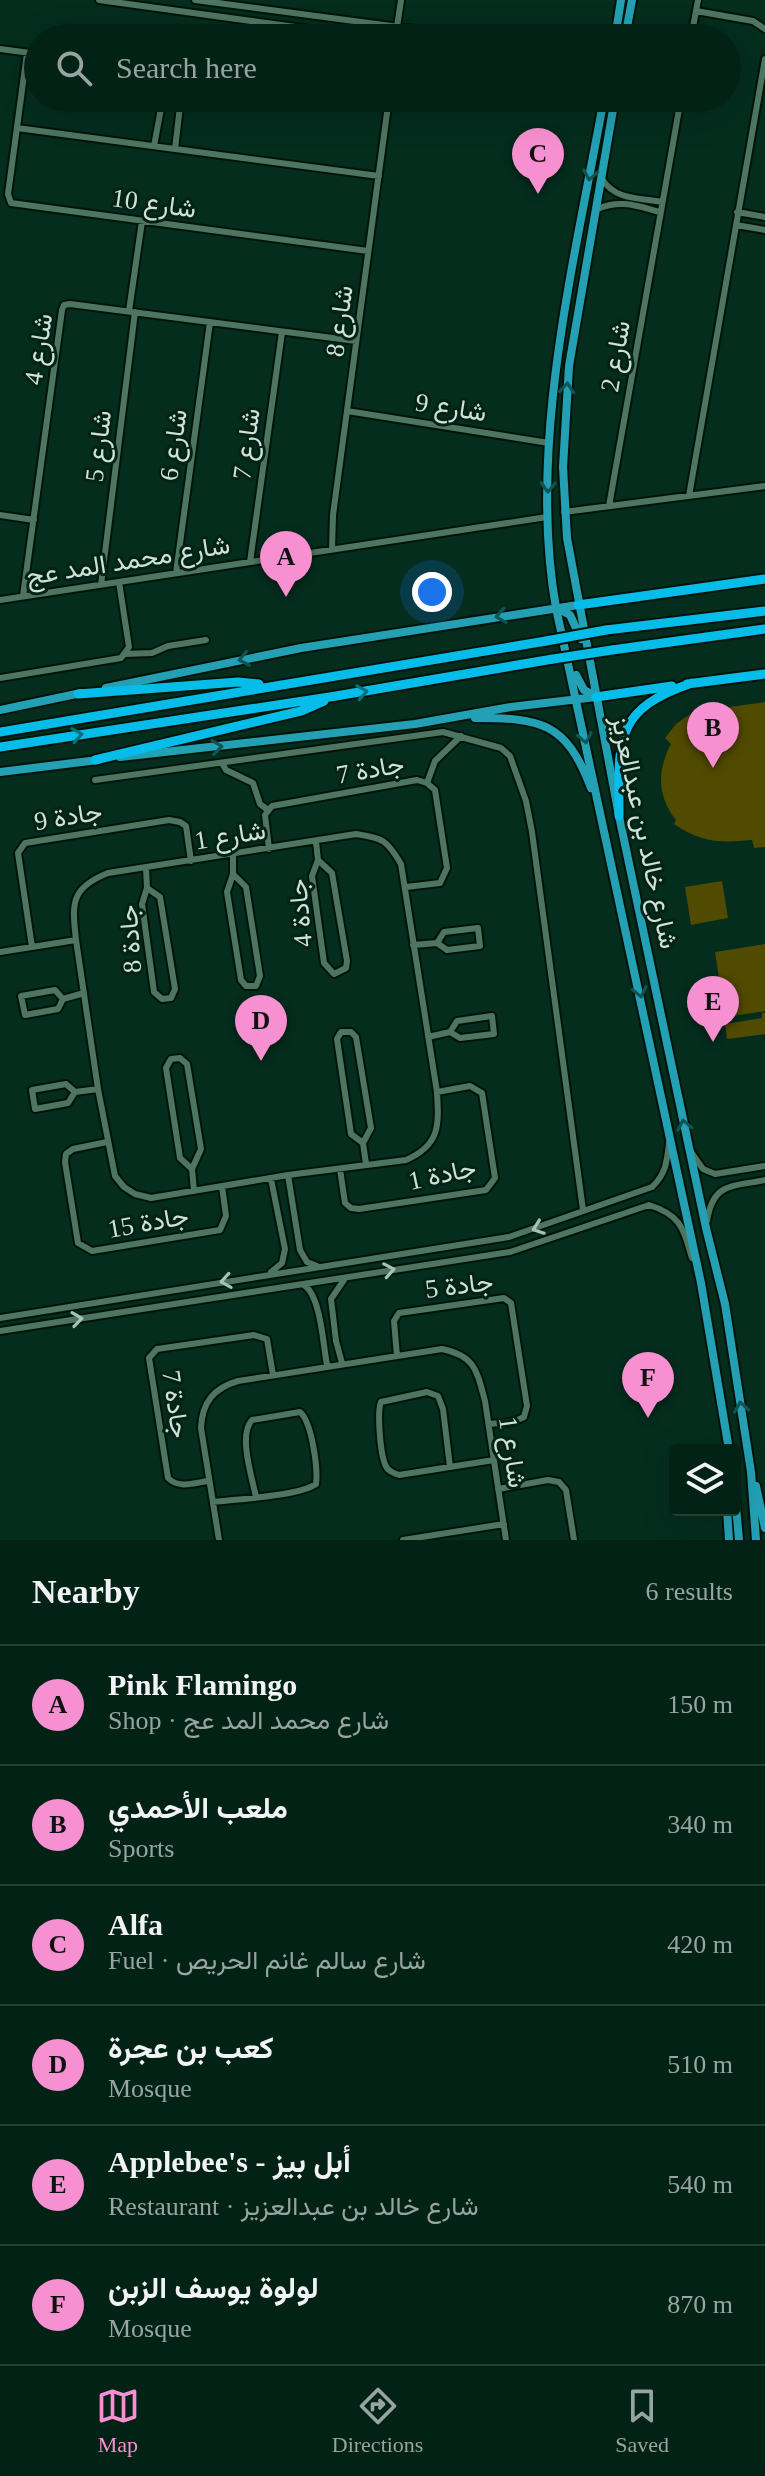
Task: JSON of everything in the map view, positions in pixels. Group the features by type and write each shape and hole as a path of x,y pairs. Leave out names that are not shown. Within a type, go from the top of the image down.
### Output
{"highway":[{"path":"578,605 765,579"},
{"path":"0,732 606,630 765,611"},
{"path":"0,747 336,696 553,659 765,629"},
{"path":"596,697 765,674"},
{"path":"78,694 238,682 270,685"},
{"path":"619,816 620,750 628,727 642,709 659,695 692,683"},
{"path":"95,760 301,711 336,696"}],"main road":[{"path":"617,24 621,0"},
{"path":"628,24 632,0"},
{"name":"شارع خالد بن عبدالعزيز","path":"602,112 558,364 549,443 549,560 556,608 701,1283 728,1444"},
{"name":"شارع خالد بن عبدالعزيز","path":"613,112 569,366 563,467 564,512 578,605 619,816 706,1228 725,1304 751,1472 756,1540"},
{"path":"569,297 574,304 582,300"},
{"path":"0,710 301,648 578,605"},
{"path":"556,608 566,611 574,621 590,660"},
{"path":"561,631 580,685 596,697"},
{"path":"0,772 454,718 511,707 596,697"},
{"path":"454,718 517,718 537,722 562,737 580,760 602,816"},
{"path":"632,954 636,946 645,945 648,948"},
{"path":"751,1472 765,1528"},
{"path":"727,1516 729,1540"},
{"path":"737,1516 739,1540"}],"street":[{"path":"99,0 276,24"},
{"path":"195,0 375,24"},
{"path":"397,24 401,0"},
{"path":"694,24 698,0"},
{"path":"696,11 753,21 765,29"},
{"path":"311,24 316,16"},
{"path":"0,49 24,53"},
{"path":"689,496 765,59"},
{"name":"شارع 10","path":"24,76 8,194 11,203 368,251"},
{"path":"154,146 160,112"},
{"path":"175,149 179,112"},
{"name":"شارع 8","path":"332,549 333,515 386,112"},
{"name":"شارع 2","path":"609,506 678,112"},
{"path":"17,128 379,176"},
{"path":"602,179 616,194 662,202"},
{"path":"597,209 611,203 623,203 660,212"},
{"path":"737,212 765,217"},
{"name":"شارع 5","path":"101,585 142,221"},
{"path":"736,225 765,230"},
{"name":"شارع 4","path":"23,596 62,308 70,304 356,341"},
{"name":"شارع 6","path":"176,573 210,322"},
{"name":"شارع 7","path":"250,562 282,332"},
{"name":"شارع 9","path":"347,411 549,443"},
{"path":"564,512 765,486"},
{"path":"0,515 34,520"},
{"name":"شارع محمد المد عج","path":"0,600 547,517"},
{"path":"0,678 121,658 129,647 119,582"},
{"path":"125,654 152,653 168,646 206,640"},
{"path":"95,780 443,732 501,748 510,756 526,801 535,848 583,1210"},
{"path":"427,783 435,761 461,736"},
{"path":"222,763 226,770 253,783 260,804 268,810 265,815 269,849"},
{"name":"جادة 7","path":"268,810 272,806 417,780 427,783 435,790 447,868 440,883 406,887"},
{"name":"جادة 9","path":"32,947 18,853 25,843 169,820 186,826 191,861"},
{"name":"شارع 1","path":"356,834 378,837 392,848 401,864 406,887 437,1092 439,1122 433,1140 420,1153 406,1160 288,1175 151,1198 124,1187 115,1176 107,1142 76,940 73,906 81,890 91,880 108,873 356,834"},
{"name":"جادة 4","path":"316,842 318,860 312,876 324,963 334,974 346,968 347,961 332,873 318,860"},
{"path":"233,855 233,874 227,892 241,980 246,986 256,986 260,976 246,887 233,874"},
{"name":"جادة 8","path":"146,868 147,888 142,904 154,992 162,999 171,998 175,989 160,897 147,888"},
{"path":"413,945 437,943 447,950 480,946 478,928 444,932 437,943"},
{"path":"0,952 76,940"},
{"path":"63,999 55,990 21,996 25,1015 58,1009 63,999 84,993"},
{"path":"428,1037 450,1032 460,1038 494,1034 492,1016 457,1021 450,1032"},
{"path":"363,1143 351,1134 337,1039 341,1032 351,1032 356,1037 371,1128 363,1143 366,1164"},
{"path":"192,1169 180,1158 166,1068 171,1059 180,1058 187,1064 201,1149 192,1169 194,1191"},
{"path":"75,1092 68,1103 35,1109 32,1090 66,1084 75,1092 98,1089"},
{"name":"جادة 1","path":"340,1169 345,1203 351,1208 486,1190 495,1178 482,1093 470,1086 437,1092"},
{"path":"0,1318 509,1237 652,1187 661,1178 667,1164 670,1131"},
{"name":"جادة 15","path":"107,1142 73,1149 66,1154 78,1243 84,1249 92,1251 220,1230 226,1216 222,1186"},
{"path":"689,1149 703,1169 715,1174 765,1166"},
{"path":"742,1170 737,1178 745,1185"},
{"path":"288,1175 300,1250 307,1262 319,1267"},
{"path":"267,1274 282,1263 285,1249 271,1179"},
{"path":"706,1228 709,1204 716,1194 724,1189 765,1180"},
{"path":"637,1192 647,1197 640,1207"},
{"path":"0,1331 510,1252 649,1205 672,1215 681,1225 701,1283"},
{"path":"440,1248 436,1253 442,1262"},
{"path":"411,1252 424,1257 422,1263 413,1266"},
{"path":"342,1363 331,1299 345,1279"},
{"path":"304,1285 315,1299 327,1365"},
{"path":"176,1289 173,1298 179,1304"},
{"path":"154,1293 161,1299 158,1307"},
{"name":"جادة 5","path":"397,1356 394,1321 399,1313 504,1298 511,1303 527,1406 524,1417 513,1422 489,1424"},
{"name":"جادة 7","path":"208,1481 181,1485 168,1478 149,1358 151,1354 157,1349 254,1335 267,1339 273,1375"},
{"name":"شارع 1","path":"219,1540 208,1481 201,1414 207,1400 224,1385 327,1365 442,1349 464,1356 474,1366 485,1401 506,1540"},
{"path":"450,1467 443,1409 438,1396 427,1392 381,1402 378,1411 387,1468 399,1475 450,1467 494,1460"},
{"path":"213,1502 256,1497 306,1490 316,1484 317,1471 307,1419 300,1412 248,1423 245,1436 256,1497"},
{"path":"498,1489 548,1480 559,1482 566,1490 574,1540"},
{"path":"403,1540 504,1524"}],"shaded area":[{"path":"765,702 765,847 754,848 752,840 703,838 674,824 676,820 662,793 661,774 671,744 665,738 676,724 693,712"},
{"path":"722,881 728,918 691,925 685,887"},
{"path":"765,944 765,1011 725,1017 715,952"},
{"path":"762,1013 765,1013 765,1034 727,1039 725,1024 762,1018"}],"place":[{"name":"Alfa","path":"538,194"},
{"name":"Pink Flamingo","path":"286,597"},
{"name":"ملعب الأحمدي","path":"713,768"},
{"name":"Applebee's - أبل بيز","path":"713,1042"},
{"name":"كعب بن عجرة","path":"261,1061"},
{"name":"لولوة يوسف الزبن","path":"648,1418"}]}
